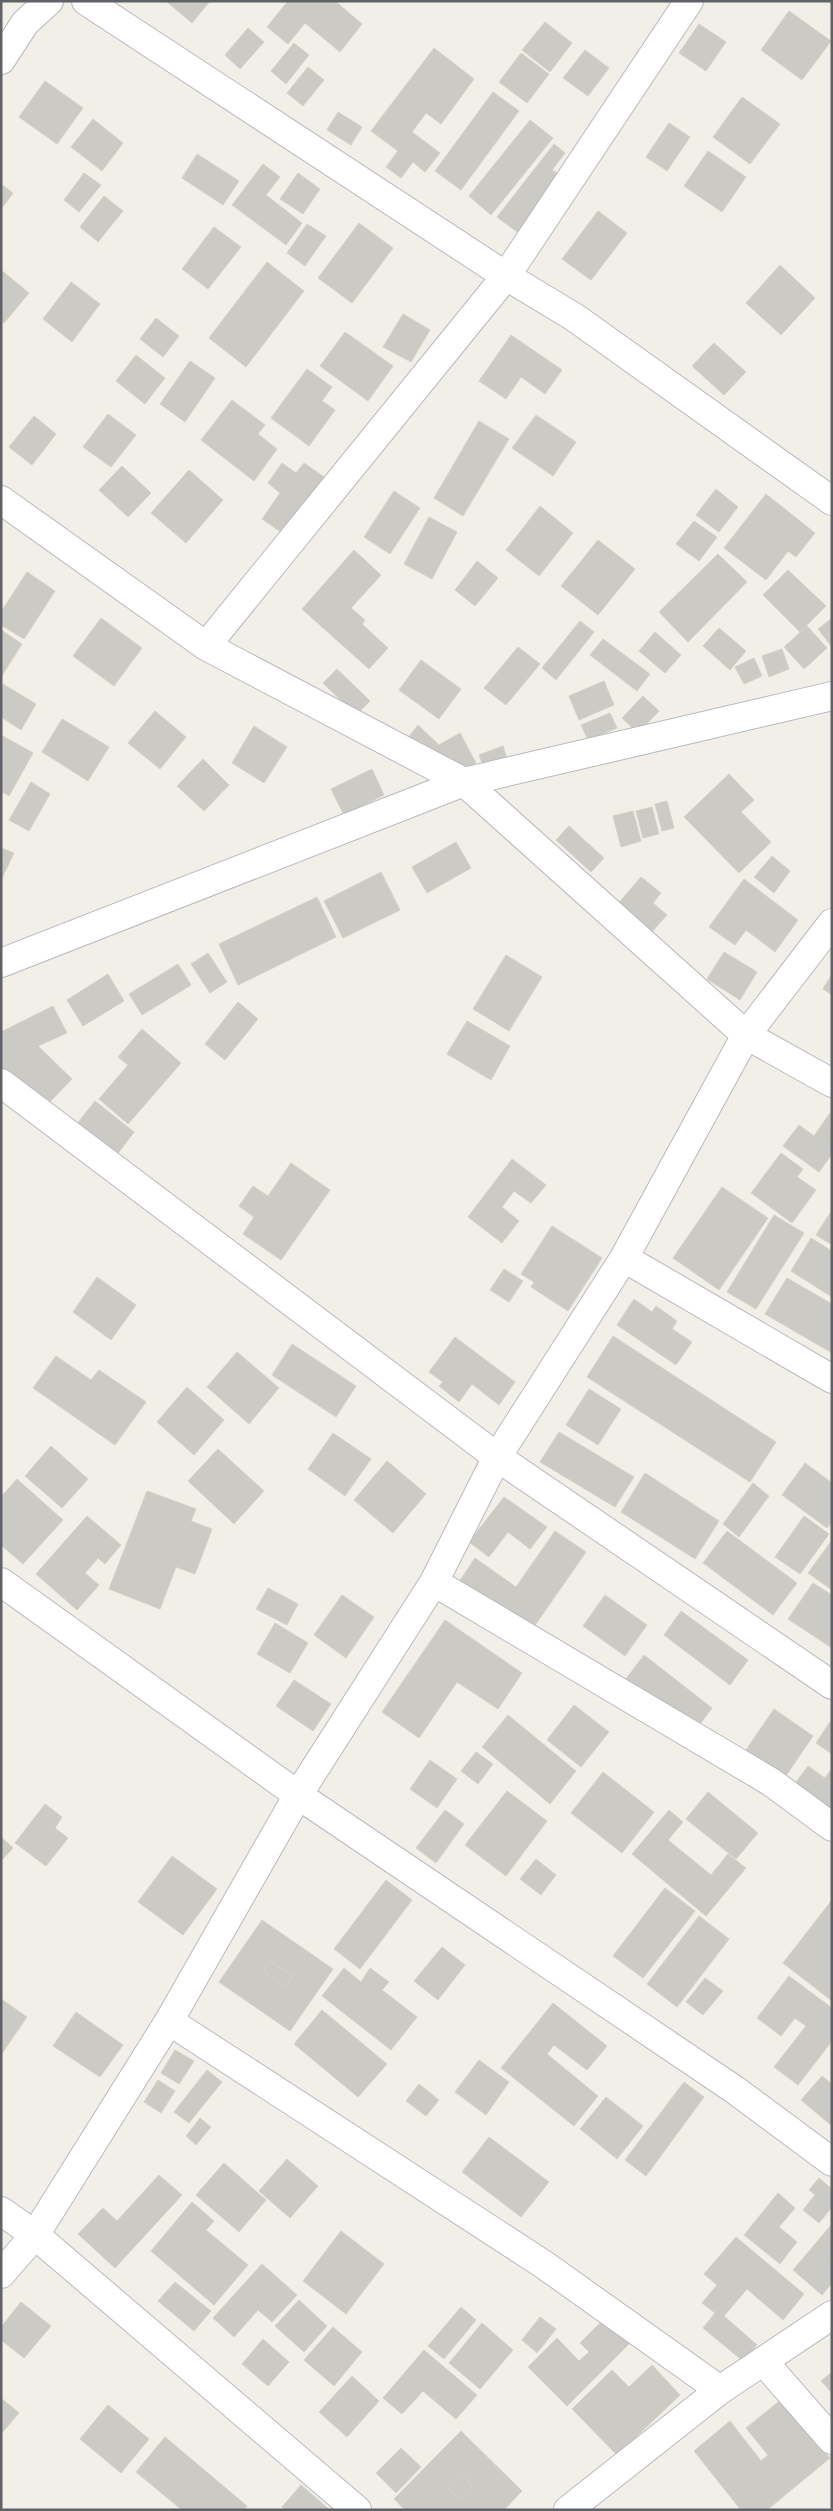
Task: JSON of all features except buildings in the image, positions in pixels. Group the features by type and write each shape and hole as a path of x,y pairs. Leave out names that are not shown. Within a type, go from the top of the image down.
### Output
{"street":[{"path":"1,60 25,23 49,1"},
{"path":"86,1 506,276 574,317 832,501"},
{"path":"206,646 506,276 689,1"},
{"path":"1,500 206,646 464,782 746,1035 832,1083"},
{"path":"1,963 464,782 832,696"},
{"path":"1,2274 35,2235 168,2021 298,1795 434,1582 497,1457 624,1258 746,1035 832,923"},
{"path":"1,1083 497,1457 832,1686"},
{"path":"624,1258 832,1379"},
{"path":"1,1582 298,1795 735,2090 832,2162"},
{"path":"434,1582 771,1782 832,1827"},
{"path":"168,2021 543,2264 720,2390"},
{"path":"1,2211 35,2235 357,2510"},
{"path":"568,2510 720,2390 832,2315"},
{"path":"763,2361 832,2440"}]}
